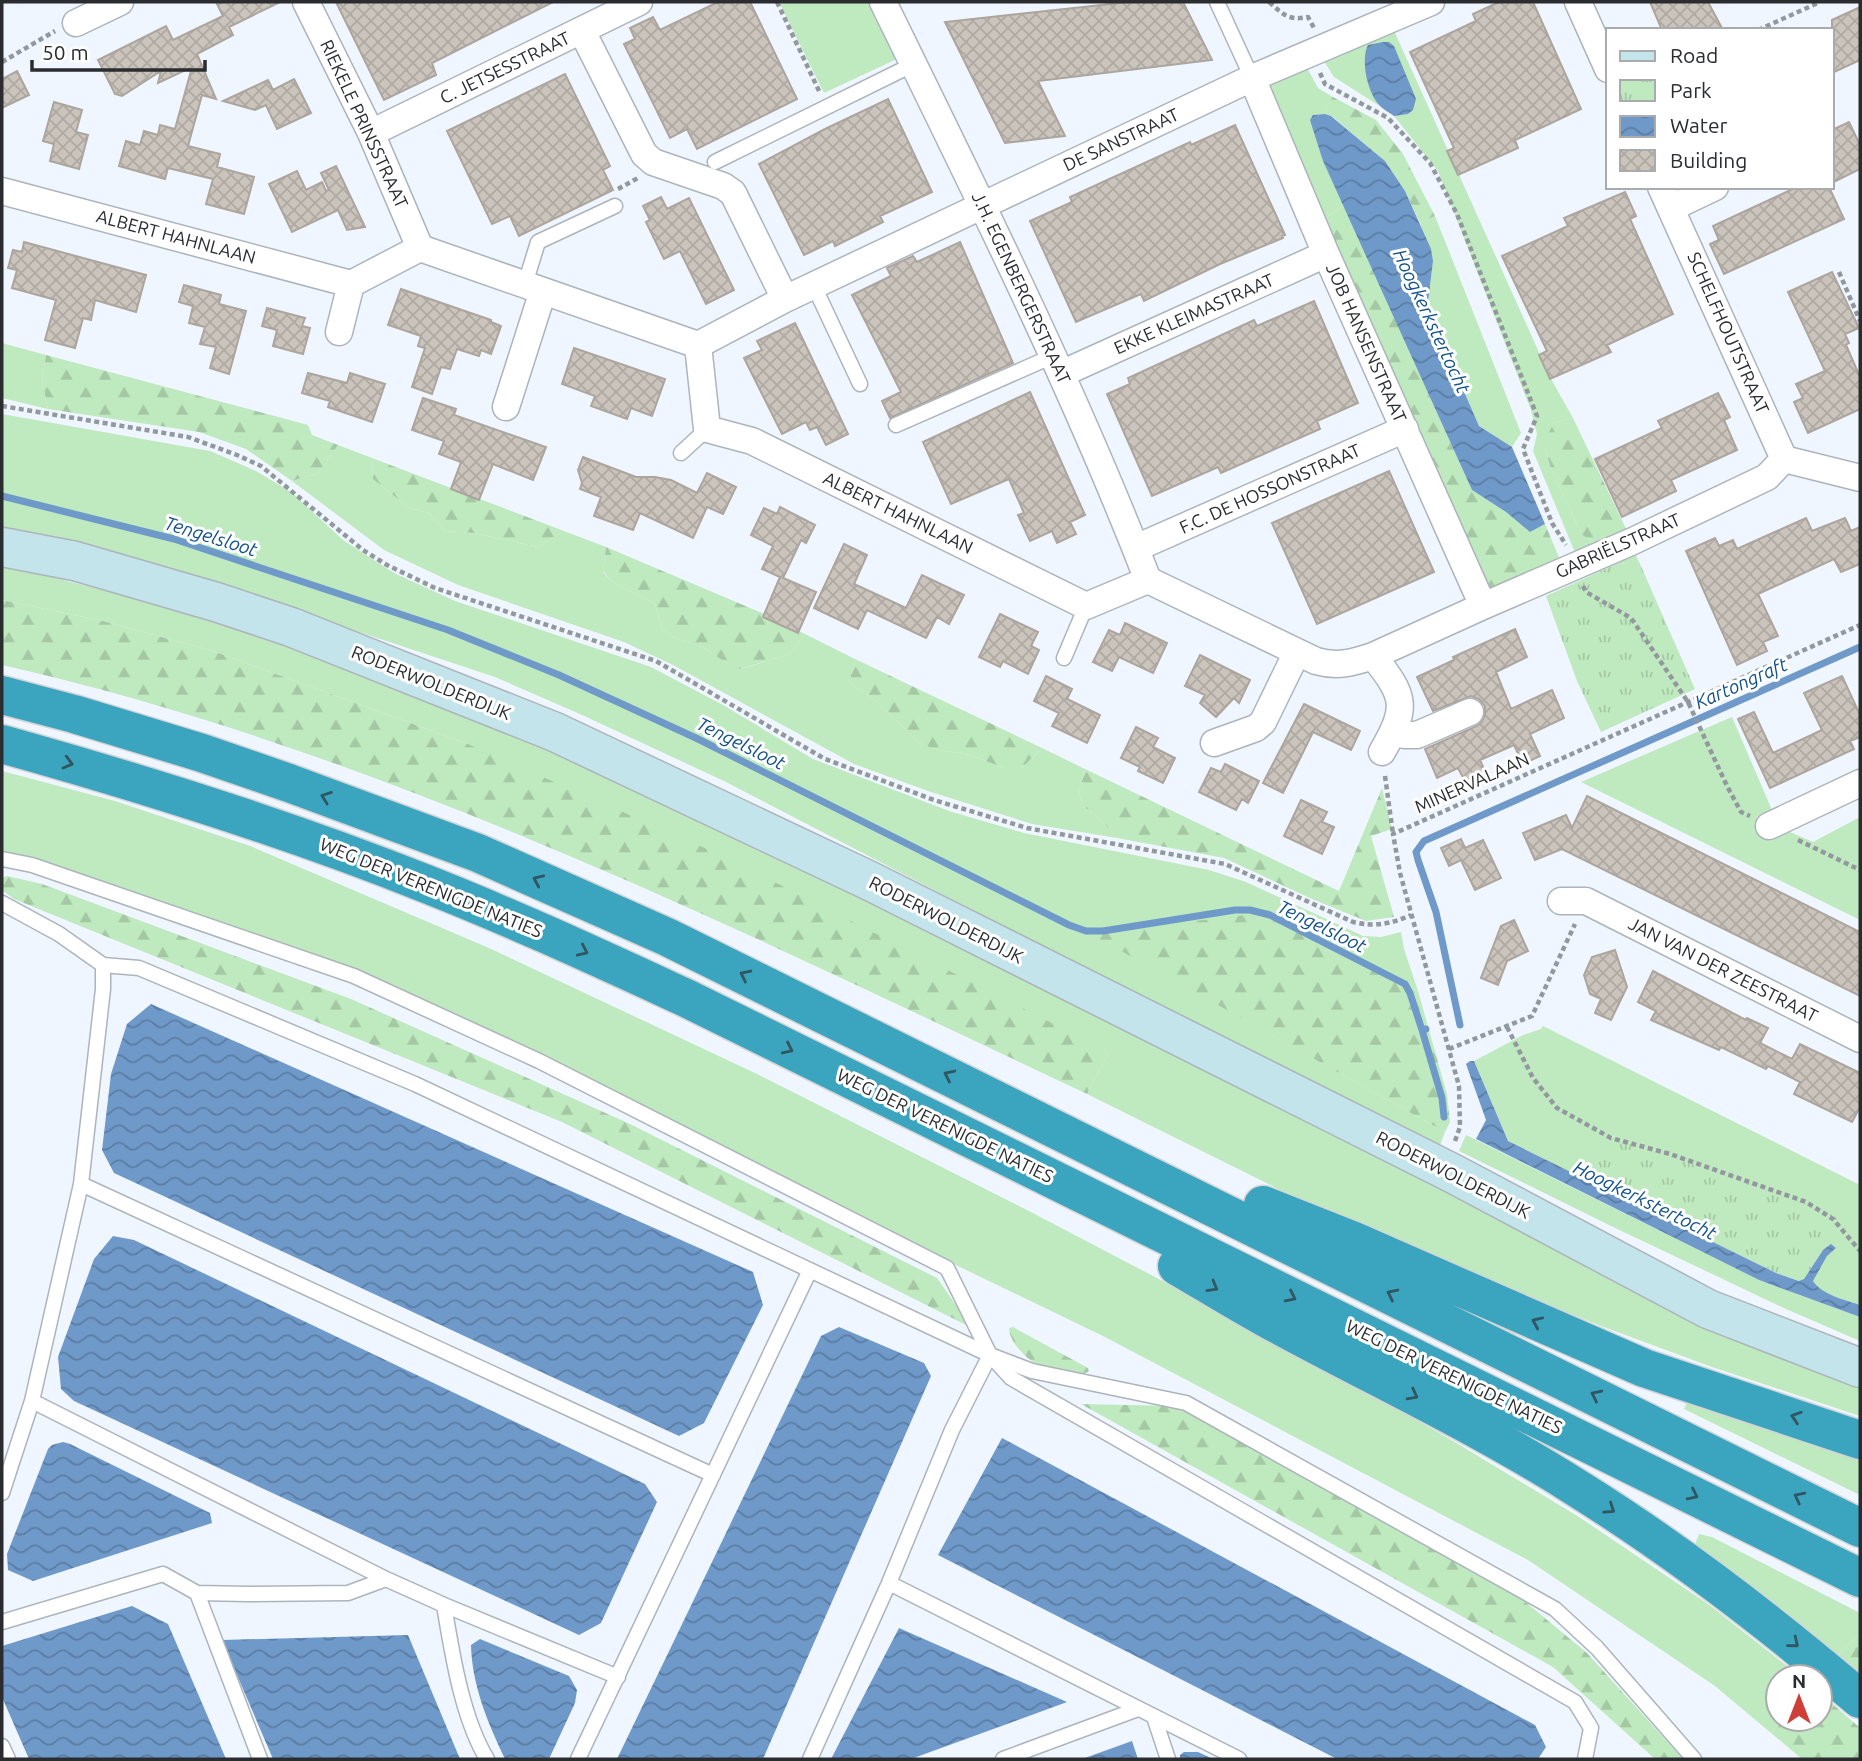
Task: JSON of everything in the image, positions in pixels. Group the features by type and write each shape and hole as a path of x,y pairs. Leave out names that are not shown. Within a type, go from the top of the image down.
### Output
{"highway":[{"path":"2,695 202,753 478,853 667,937 1860,1528"},
{"name":"WEG DER VERENIGDE NATIES","path":"2,744 223,809 423,882 524,924 685,998 1860,1578"},
{"path":"900,1104 1263,1317 1443,1411 1579,1489 1718,1583 1860,1699"},
{"path":"1010,1105 1354,1241 1644,1368 1860,1440"}],"street":[{"path":"76,23 120,2"},
{"name":"RIEKELE PRINSSTRAAT","path":"306,2 371,133 420,248"},
{"name":"C. JETSESSTRAAT","path":"371,133 639,2"},
{"name":"J.H. EGENBERGERSTRAAT","path":"883,2 1057,365 1148,580"},
{"name":"DE SANSTRAAT","path":"698,345 785,299 1252,78 1431,2"},
{"path":"1578,2 1606,65"},
{"path":"582,30 644,154 653,162 723,186 733,193 785,299"},
{"name":"JOB HANSENSTRAAT","path":"1252,78 1326,254 1483,606"},
{"name":"SCHELFHOUTSTRAAT","path":"1706,189 1666,198 1784,458"},
{"name":"ALBERT HAHNLAAN","path":"2,191 351,284"},
{"path":"339,332 351,284 420,248 698,345 706,429"},
{"name":"EKKE KLEIMASTRAAT","path":"1057,365 1326,254"},
{"path":"506,407 534,288"},
{"name":"ALBERT HAHNLAAN","path":"706,429 752,441 1086,606"},
{"name":"F.C. DE HOSSONSTRAAT","path":"1136,548 1405,429"},
{"path":"1784,458 1860,478"},
{"name":"GABRIËLSTRAAT","path":"1373,656 1633,541 1767,477 1784,458"},
{"name":"RODERWOLDERDIJK","path":"2,547 75,561 216,602 291,628 555,732 907,900 1439,1167 1708,1309 1860,1368"},
{"path":"1086,606 1148,580 1331,666 1348,665 1373,656 1389,676 1402,704 1395,729 1382,752"},
{"path":"1214,743 1256,728 1264,722 1297,652"},
{"path":"1395,729 1404,735 1417,735 1470,712"},
{"path":"1769,826 1860,783"},
{"name":"JAN VAN DER ZEESTRAAT","path":"1574,901 1860,1039"}],"lane":[{"path":"1217,2 1252,78"},
{"path":"715,162 914,64"},
{"path":"534,288 538,242 615,206"},
{"path":"814,286 860,384"},
{"path":"896,425 1057,365"},
{"path":"681,453 706,429"},
{"path":"1064,658 1086,606"},
{"path":"2,859 32,865 354,976 539,1060 947,1268 990,1355 1011,1378 1575,1702 1591,1728 1585,1759"},
{"path":"2,903 59,934 103,965 139,968 415,1084 990,1355 1032,1371 1186,1403 1555,1609 1597,1648 1694,1759"},
{"path":"2,1493 32,1401 81,1184 103,989 103,965"},
{"path":"81,1184 713,1475"},
{"path":"579,1759 810,1270"},
{"path":"810,1759 889,1583 951,1430 990,1355"},
{"path":"32,1401 386,1579 618,1677"},
{"path":"2,1622 163,1574 197,1593 348,1593 386,1579"},
{"path":"889,1583 1239,1759"},
{"path":"197,1593 260,1759"},
{"path":"444,1605 451,1648 476,1740 487,1759"},
{"path":"1003,1759 1138,1709"},
{"path":"1154,1717 1168,1759"},
{"path":"2,1746 8,1759"}],"path":[{"path":"777,2 826,106"},
{"path":"1269,2 1285,17 1308,18 1325,84 1388,118 1430,163 1457,214 1537,416 1523,449 1552,523 1566,545 1586,592 1631,618 1689,704 1700,728"},
{"path":"1762,28 1820,2"},
{"path":"2,62 54,31 76,23"},
{"path":"615,206 617,190 661,165"},
{"path":"1839,272 1860,321"},
{"path":"2,406 188,438 237,455 261,466 363,550 411,578 656,661 825,759 934,800 1027,828 1225,864 1365,925 1390,923 1411,915"},
{"name":"MINERVALAAN","path":"1393,834 1689,704 1860,625"},
{"path":"1382,752 1400,873 1461,1100 1460,1127 1451,1150"},
{"path":"1449,1049 1532,1016 1574,901"},
{"path":"1507,1027 1533,1078 1557,1108 1611,1138 1670,1154 1807,1202 1833,1219 1860,1251"}],"green space":[{"path":"779,2 873,2 899,58 824,93"},
{"path":"1391,24 1551,379 1573,418 1554,423 1545,448 1551,469 1582,535 1599,545 1576,555 1533,451 1537,434 1531,410 1438,171 1394,116 1408,114 1389,42 1367,79 1378,105 1334,77 1322,58"},
{"path":"1306,66 1318,88 1331,96 1325,114 1313,115 1323,161 1344,206 1323,219 1263,85"},
{"path":"1331,96 1376,120 1403,154 1435,216 1420,223 1405,191 1385,161 1332,116 1325,114"},
{"path":"1344,206 1472,490 1506,512 1530,532 1545,524 1561,562 1487,594 1323,219"},
{"path":"1435,216 1521,433 1512,447 1479,426 1432,318 1428,302 1433,261 1420,223"},
{"path":"2,343 46,355 42,380 48,409 2,398"},
{"path":"46,355 308,425 312,435 338,445 319,473 292,481 246,449 199,432 48,409 42,380"},
{"path":"2,414 210,451 256,471 291,492 343,540 394,573 455,601 651,667 723,705 813,759 949,811 1024,833 1209,870 1246,882 1363,936 1381,937 1401,932 1418,991 1322,941 1090,933 1445,1132 1439,1148 724,781 495,677 329,622 2,529"},
{"path":"1573,418 1628,533 1599,545 1582,535 1551,469 1545,448 1547,436 1554,423"},
{"path":"338,445 372,458 373,479 409,508 429,513 445,531 474,533 538,547 564,531 606,547 603,572 613,582 655,604 662,629 673,637 704,648 738,670 790,654 805,634 855,659 849,683 872,698 920,743 934,749 970,755 1004,768 1022,768 1042,748 1085,769 1079,793 1083,806 1099,818 1117,838 1032,824 854,764 673,665 624,642 458,585 384,550 292,481 319,473"},
{"path":"372,458 564,531 538,547 474,533 445,531 429,513 409,508 373,479"},
{"path":"606,547 805,634 790,654 737,670 704,648 673,637 662,629 655,604 613,582 603,571"},
{"path":"1636,555 1695,689 1601,732 1577,681 1546,596"},
{"path":"2,564 249,628 485,715 1860,1384 1860,1416 1712,1367 1601,1326 1347,1223 1087,1094 1109,1052 468,744 213,651 103,621 2,600"},
{"path":"2,600 103,621 213,651 468,744 725,857 1109,1052 1087,1094 690,908 420,795 282,745 143,701 2,665"},
{"path":"855,659 1042,748 1022,768 1004,768 970,755 934,749 920,743 872,698 849,683"},
{"path":"1732,717 1772,810 1756,817 1813,842 1860,817 1860,920 1581,782"},
{"path":"1085,769 1339,891 1382,788 1392,829 1371,836 1394,917 1366,921 1224,858 1117,838 1099,818 1083,806 1079,793"},
{"path":"2,771 115,801 250,846 489,948 757,1074 1027,1210 1279,1342 1453,1441 1579,1517 1708,1604 1783,1663 1764,1663 1764,1727 1715,1686 1528,1560 1105,1337 544,1061 230,934 2,859"},
{"path":"7,876 42,884 351,999 630,1124 937,1278 972,1328 562,1122 14,899 2,890 2,878"},
{"path":"1265,913 1418,991 1447,1094 1450,1122 1445,1132 1089,933"},
{"path":"1543,1026 1860,1185 1860,1305 1822,1290 1813,1281 1827,1256 1836,1248 1831,1244 1849,1234 1833,1214 1610,1135 1591,1182 1508,1141 1474,1061"},
{"path":"1466,1135 1759,1280 1860,1317 1860,1341 1786,1309 1459,1151"},
{"path":"1609,1135 1819,1208 1833,1214 1850,1234 1823,1250 1804,1279 1800,1281 1776,1273 1591,1182"},
{"path":"1013,1327 1089,1371 1060,1374 1038,1365 1024,1355 1014,1342 1009,1328"},
{"path":"1691,1391 1860,1449 1860,1495 1684,1409"},
{"path":"1081,1404 1174,1406 1511,1590 1587,1653 1683,1759 1655,1759 1553,1667"},
{"path":"1699,1534 1712,1537 1860,1613 1860,1633 1836,1657 1694,1547"},
{"path":"1860,1633 1860,1679 1836,1657"},
{"path":"1834,1705 1860,1728 1860,1759 1802,1759 1771,1733 1834,1733"}],"water":[{"path":"1383,42 1394,46 1416,99 1413,110 1408,114 1394,116 1383,109 1369,86 1365,68 1368,45"},
{"path":"1313,115 1331,116 1385,161 1405,191 1431,249 1433,261 1428,302 1432,318 1479,426 1512,447 1545,524 1530,532 1506,512 1472,490 1323,161 1310,120"},
{"path":"151,1004 753,1272 763,1305 704,1423 679,1436 114,1173 102,1150 111,1074 127,1024"},
{"path":"1474,1061 1508,1141 1776,1273 1799,1281 1804,1279 1823,1250 1831,1244 1836,1248 1827,1256 1813,1281 1828,1293 1860,1305 1860,1317 1759,1280 1476,1139 1486,1120 1466,1064"},
{"path":"113,1236 134,1240 645,1484 657,1502 601,1623 579,1635 74,1401 61,1389 58,1357 94,1259"},
{"path":"839,1327 924,1363 931,1376 763,1759 617,1759 821,1336"},
{"path":"1002,1438 1535,1725 1546,1747 1538,1759 1337,1759 938,1555"},
{"path":"63,1442 210,1513 212,1523 33,1581 8,1570 7,1554 48,1449"},
{"path":"132,1606 168,1624 226,1759 29,1759 2,1697 2,1646"},
{"path":"899,1628 1067,1702 911,1759 831,1759"},
{"path":"408,1635 460,1759 273,1759 222,1640"},
{"path":"480,1639 569,1676 577,1690 575,1703 549,1759 505,1759 487,1718 474,1675 471,1645"},
{"path":"1132,1741 1138,1759 1082,1759"},
{"path":"1184,1752 1198,1752 1213,1759 1180,1759"}],"building":[{"path":"216,2 280,2 229,27 233,35 197,54 216,99 202,95 188,146 220,154 217,167 254,177 244,214 206,204 213,179 168,168 165,179 119,166 126,141 140,145 144,131 158,135 160,125 175,129 192,67 158,83 161,71 122,96 115,94 98,60 166,26 173,40 223,16"},
{"path":"336,2 553,2 432,63 436,75 384,100"},
{"path":"718,2 750,2 797,99 697,149 687,129 670,138 624,44 635,39 630,28 653,17 660,30"},
{"path":"1129,2 1183,2 1212,60 1038,81 1065,136 1005,143 945,22"},
{"path":"1499,2 1533,2 1581,109 1515,140 1518,148 1458,175 1447,151 1454,148 1410,52 1476,21 1473,14"},
{"path":"1650,2 1708,2 1722,28 1661,28"},
{"path":"1860,7 1860,60 1834,72 1834,28 1832,20"},
{"path":"17,71 29,95 2,108 2,79"},
{"path":"565,74 610,166 603,170 613,190 519,236 510,216 492,224 447,131"},
{"path":"294,79 311,113 277,129 266,105 255,110 223,101 268,80 273,90"},
{"path":"888,99 932,192 880,216 883,222 835,246 833,241 804,255 759,164"},
{"path":"54,102 82,110 76,132 88,135 79,169 50,161 54,144 43,141"},
{"path":"1849,122 1860,145 1860,169 1834,182 1834,129"},
{"path":"1235,125 1285,235 1283,238 1220,264 1144,301 1141,294 1076,322 1030,221 1072,202 1070,197 1190,142 1191,145"},
{"path":"336,166 365,227 347,230 338,210 292,232 269,184 297,171 306,190 322,182 326,191 329,190 321,173"},
{"path":"1793,189 1830,189 1844,219 1724,274 1710,244 1719,240 1713,226"},
{"path":"1625,192 1636,216 1630,219 1673,314 1607,345 1611,352 1550,379 1539,355 1547,351 1502,256 1568,226 1564,218"},
{"path":"661,197 667,209 689,198 734,290 706,304 680,251 664,259 646,222 650,220 643,206"},
{"path":"24,242 146,275 136,312 95,300 91,320 83,318 75,348 45,340 56,300 12,288 17,270 8,268 13,250 22,252"},
{"path":"960,242 1013,363 890,418 882,401 901,392 852,295 891,276 887,268 913,256 917,262"},
{"path":"1832,272 1859,328 1845,334 1849,343 1846,345 1860,377 1860,409 1808,433 1794,402 1803,398 1796,384 1825,371 1788,292"},
{"path":"184,285 221,295 219,304 246,311 229,374 210,368 216,347 200,344 205,327 189,323 193,306 179,302"},
{"path":"401,289 491,320 501,326 491,354 481,350 479,356 457,349 450,369 441,367 432,394 412,387 425,348 418,346 421,336 388,325"},
{"path":"1314,301 1358,403 1317,421 1320,429 1221,473 1218,467 1152,496 1107,394 1130,384 1128,378 1254,320 1257,326"},
{"path":"267,308 305,318 302,326 310,328 303,354 273,346 277,330 262,326"},
{"path":"795,323 848,434 826,445 817,427 810,430 806,422 782,434 744,358 762,350 757,341"},
{"path":"574,348 665,379 652,416 631,408 627,419 591,406 595,396 562,384"},
{"path":"308,373 347,383 350,373 385,384 372,422 328,407 330,401 302,393"},
{"path":"1030,392 1085,515 1070,522 1076,534 1057,543 1052,531 1030,541 1018,515 1024,513 1009,479 951,504 923,442"},
{"path":"1718,393 1730,417 1724,420 1737,450 1671,480 1676,491 1622,517 1595,459 1662,428 1658,421"},
{"path":"423,398 456,409 454,415 546,447 533,480 493,464 479,500 451,489 461,462 439,454 444,441 412,430"},
{"path":"583,457 636,477 671,480 697,493 707,473 736,487 723,514 707,507 693,538 640,513 633,530 594,516 601,497 580,489 582,483 578,470"},
{"path":"1389,471 1434,572 1317,624 1272,523"},
{"path":"780,507 815,525 806,543 801,540 783,578 816,592 798,633 763,617 780,577 762,569 773,546 751,535 764,508 777,514"},
{"path":"1806,518 1812,531 1845,518 1851,531 1860,527 1860,564 1841,572 1834,559 1758,594 1778,636 1763,642 1767,651 1737,665 1686,551 1715,538 1719,546 1733,540 1737,549"},
{"path":"844,544 867,555 854,584 906,608 922,575 964,595 949,624 937,617 926,638 867,610 858,629 814,608"},
{"path":"1000,614 1038,632 1031,646 1039,650 1028,674 1003,661 1000,667 979,657"},
{"path":"1125,623 1167,643 1153,673 1119,657 1112,671 1093,662 1109,630 1120,635"},
{"path":"1515,629 1527,657 1496,672 1511,709 1552,690 1564,718 1530,734 1540,756 1523,764 1514,745 1480,760 1489,780 1469,789 1458,768 1437,778 1425,749 1477,726 1482,722 1485,706 1479,699 1471,696 1433,711 1417,677 1454,660 1453,657"},
{"path":"1200,655 1250,680 1239,703 1234,698 1216,717 1200,703 1205,695 1185,686"},
{"path":"1046,676 1072,689 1067,699 1100,715 1087,743 1052,726 1059,713 1034,701"},
{"path":"1842,676 1860,715 1860,737 1850,741 1854,749 1770,788 1738,719 1754,712 1773,753 1822,730 1804,693"},
{"path":"1304,704 1360,731 1351,750 1313,732 1283,793 1263,783"},
{"path":"1136,727 1158,738 1153,747 1175,758 1163,783 1138,771 1140,767 1121,758"},
{"path":"1225,764 1259,781 1248,803 1242,799 1236,810 1199,792 1211,768 1221,772"},
{"path":"1587,796 1860,932 1860,996 1562,849 1535,860 1523,833 1566,815 1572,828"},
{"path":"1301,800 1327,812 1322,822 1334,827 1322,854 1284,836"},
{"path":"1461,839 1465,848 1483,840 1501,878 1475,890 1461,860 1449,866 1441,848"},
{"path":"1514,920 1528,951 1507,961 1498,985 1481,978 1501,926"},
{"path":"1615,950 1627,987 1611,1020 1595,1013 1601,999 1590,994 1584,975 1592,957"},
{"path":"1653,971 1746,1020 1747,1018 1768,1028 1760,1043 1792,1059 1800,1044 1860,1073 1860,1107 1852,1122 1794,1094 1800,1082 1768,1066 1766,1069 1721,1047 1719,1050 1651,1020 1656,1011 1638,1002"}],"waterway":[{"name":"Tengelsloot","path":"2,496 174,539 448,630 559,675 696,738 1069,925 1086,931 1103,931 1235,910 1250,910 1270,915 1405,984 1422,1030 1426,1029"},
{"name":"Hoogkerkstertocht","path":"1460,1025 1436,912 1416,852 1424,841 1860,647"},
{"name":"Tengelsloot","path":"1422,1030 1442,1098 1444,1117"}],"water label":[{"name":"Kartongraft","path":"1741,683"}]}
